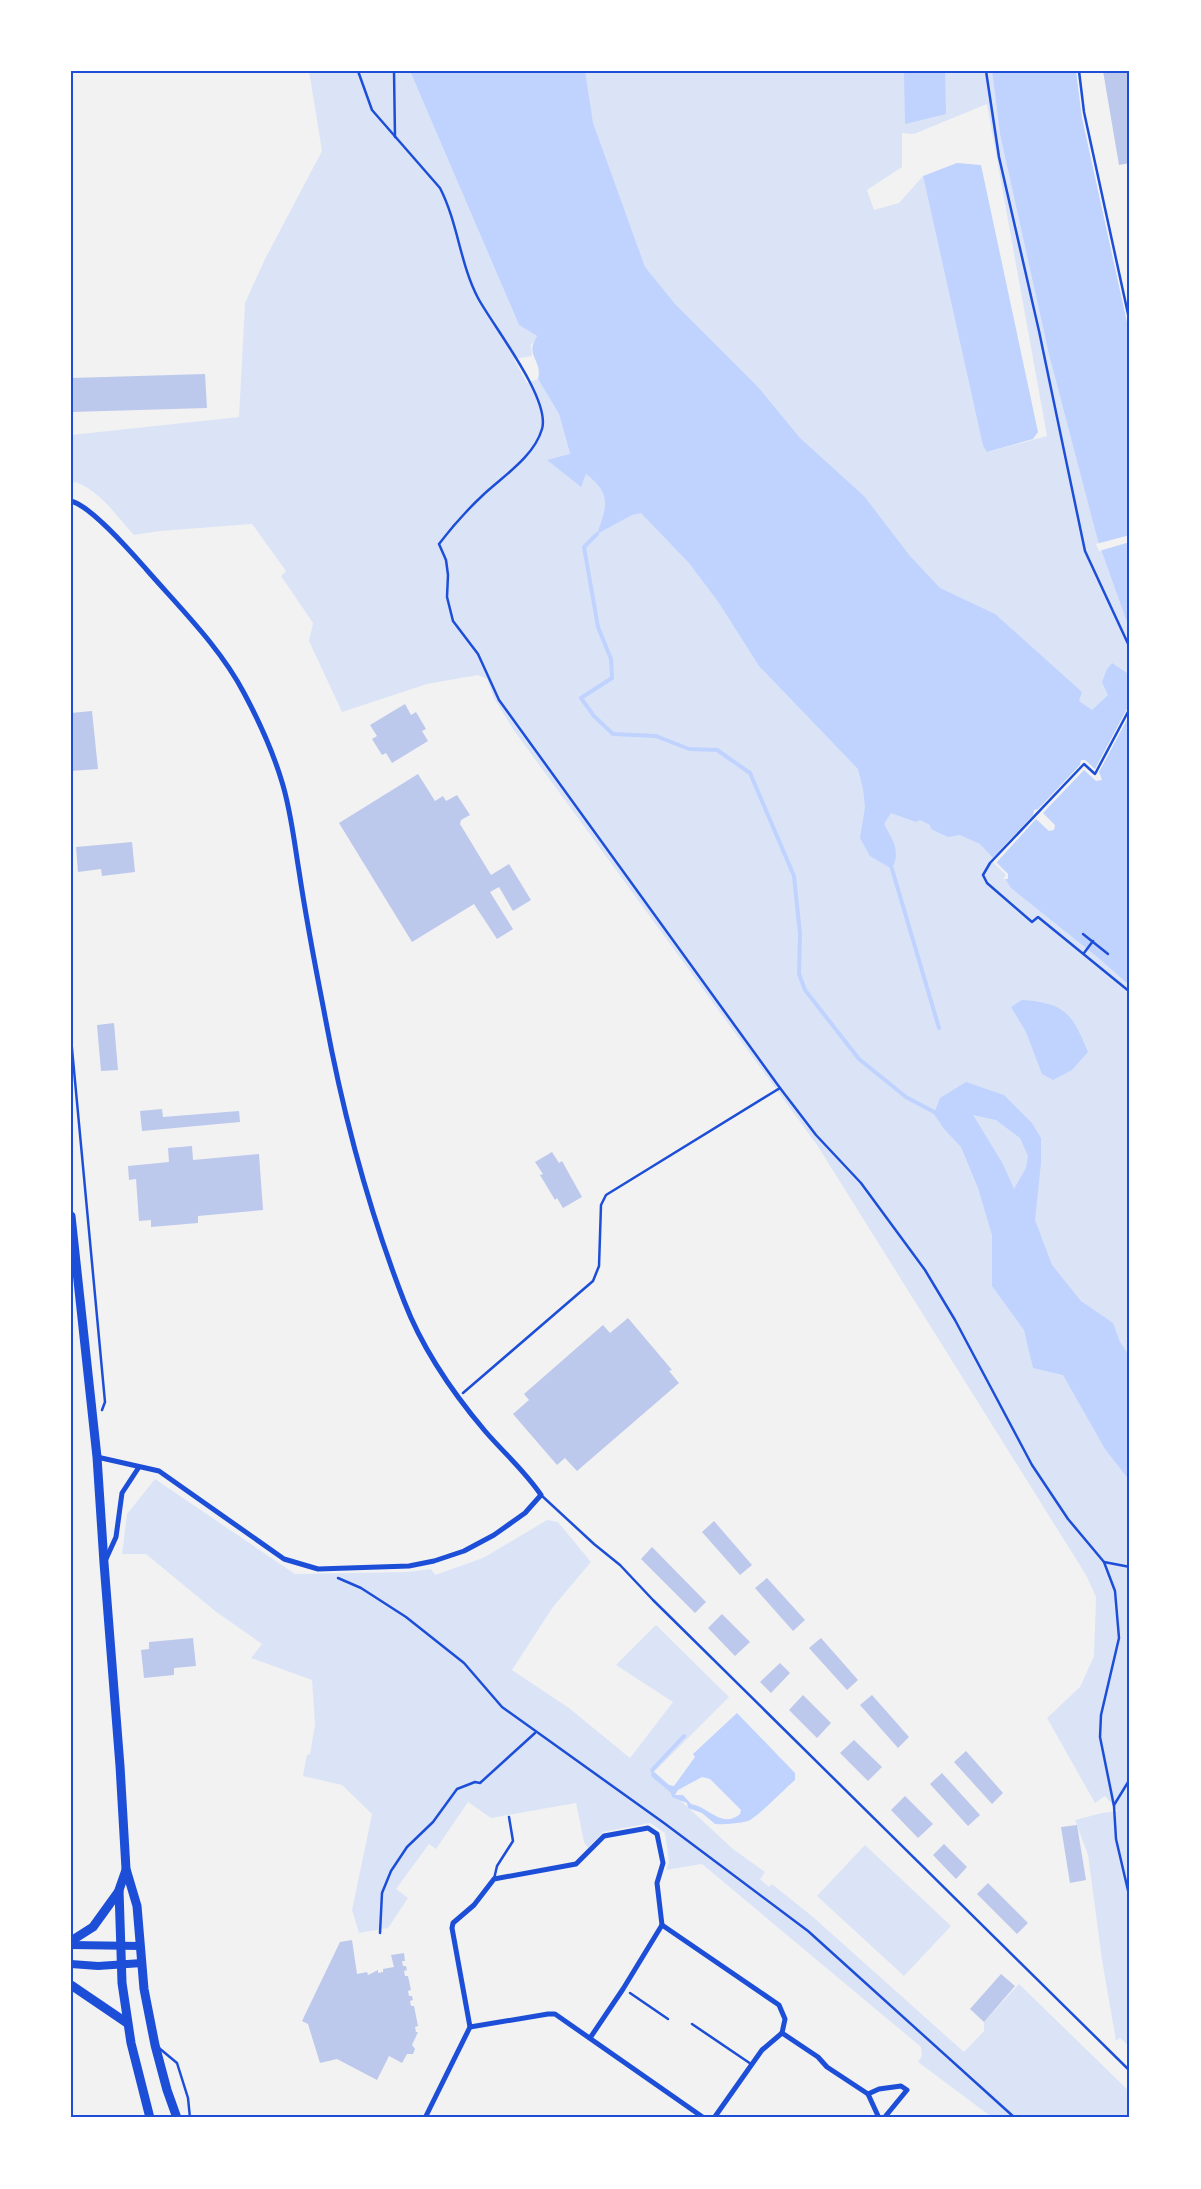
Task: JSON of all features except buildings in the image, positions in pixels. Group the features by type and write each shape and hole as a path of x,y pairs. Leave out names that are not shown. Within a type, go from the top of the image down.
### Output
{"main road":[{"path":"71,1216 98,1457 104,1562 120,1757 126,1869 137,1906 145,1997 155,2045 177,2118"},
{"path":"71,1940 93,1927 119,1890 126,1869"},
{"path":"119,1890 127,2023 150,2118"},
{"path":"71,1945 140,1946"},
{"path":"71,1964 98,1966 142,1963"},
{"path":"71,1986 127,2023"}],"street":[{"path":"71,501 76,502 92,513 127,549 216,651 243,691 267,742 282,782 291,816 326,1024 345,1110 363,1176 405,1304 431,1356 459,1397 541,1495 525,1513 494,1536 464,1551 434,1561 409,1566 318,1569 284,1559 159,1471 98,1457"},
{"path":"104,1562 116,1537 122,1493 139,1467"},
{"path":"425,2118 470,2027 452,1928 453,1923 474,1905 494,1879 576,1864 604,1836 648,1828 657,1834 663,1864 657,1883 662,1925 624,1989 590,2038"},
{"path":"662,1925 779,2005 785,2019 782,2033 762,2050 714,2118"},
{"path":"470,2027 555,2014 704,2118"},
{"path":"782,2033 818,2057 827,2068 868,2094 879,2118"},
{"path":"868,2094 879,2089 900,2086 907,2090 884,2118"}],"lane":[{"path":"541,1495 594,1544 620,1565 666,1614 1130,2071"},
{"path":"494,1879 497,1866 513,1841 509,1817"},
{"path":"692,2024 751,2064"},
{"path":"155,2045 177,2063 188,2098 190,2118"}],"path":[{"path":"358,71 372,110 427,170 448,202 470,278 478,298 516,357 535,395 543,419 543,428 531,449 461,517 439,544 446,560 448,575 447,597 453,621 478,654 499,700 780,1088 816,1135 862,1183 919,1262 955,1320 1032,1466 1068,1519 1104,1562 1115,1591 1119,1638 1101,1715 1100,1737 1114,1806 1116,1839 1130,1899"},
{"path":"394,71 395,137"},
{"path":"986,71 999,156 1039,331 1085,551 1130,648"},
{"path":"1080,71 1084,112 1130,323"},
{"path":"1130,708 1095,774 1084,764 983,874 987,883 1032,922 1038,917 1130,992"},
{"path":"1083,934 1108,954"},
{"path":"1084,953 1093,941"},
{"path":"71,1038 106,1402 102,1410"},
{"path":"459,1397 593,1281 598,1266 601,1205 606,1195 780,1088"},
{"path":"1104,1562 1130,1567"},
{"path":"335,1577 361,1588 413,1623 464,1663 502,1707 535,1733 664,1823 808,1931 1015,2118"},
{"path":"380,1933 382,1893 391,1871 407,1847 433,1822 456,1789 475,1782 480,1783 535,1733"},
{"path":"1114,1806 1130,1779"},
{"path":"624,1989 668,2019"}],"shaded area":[{"path":"309,71 410,71 519,325 537,336 531,345 532,356 514,359 527,383 538,379 559,414 570,455 548,460 580,486 586,474 600,484 499,71 992,71 1000,134 1098,541 1130,631 1130,674 1093,754 1130,799 1130,2047 1120,2038 1116,2041 1102,1960 1088,1855 1075,1820 1118,1811 1105,1796 1095,1803 1047,1718 1080,1687 1094,1656 1096,1597 1086,1575 817,1145 513,729 494,698 487,679 478,675 427,684 342,712 309,641 313,623 281,576 286,571 252,524 160,531 134,535 90,489 71,481 71,435 239,417 245,303 265,259 322,151","holes":["987,104 1047,436 988,452 983,446 923,176 899,203 874,210 867,190 902,167 902,133 914,134"]},
{"path":"155,1479 295,1574 406,1572 431,1569 435,1575 483,1558 547,1520 558,1522 591,1562 553,1607 512,1670 569,1708 630,1758 673,1702 616,1665 656,1625 729,1697 652,1774 733,1849 765,1872 760,1879 769,1887 772,1884 813,1917 964,2052 984,2031 984,2022 1019,1984 1130,2092 1130,2118 993,2118 918,2062 922,2056 921,2047 702,1864 666,1870 669,1862 665,1833 650,1823 603,1832 588,1848 584,1842 576,1803 491,1818 468,1802 436,1849 429,1844 396,1889 408,1898 388,1928 359,1933 352,1910 372,1814 342,1785 303,1776 307,1755 310,1754 315,1724 312,1680 251,1658 262,1644 215,1611 146,1554 122,1554 127,1514"},
{"path":"865,1845 951,1926 904,1976 817,1896"}],"water":[{"path":"410,71 585,71 593,123 645,267 675,304 758,387 800,438 864,496 910,556 940,588 995,614 1082,692 1079,701 1092,710 1108,695 1102,682 1107,669 1112,663 1130,675 1130,986 1101,960 1011,888 1006,880 1008,874 980,844 960,835 948,837 931,829 930,825 920,820 916,822 891,813 884,824 896,851 892,869 870,856 860,838 865,807 858,769 759,666 719,603 689,563 641,513 632,515 597,534 605,508 604,494 586,474 581,487 547,460 570,454 559,414 538,379 538,367 532,348 537,336 519,325"},
{"path":"904,71 945,71 946,114 905,124"},
{"path":"992,71 1076,71 1082,118 1130,336 1130,631 1098,541 1049,354 1000,134"},
{"path":"957,163 981,165 1038,432 1033,439 987,452 983,446 923,176"},
{"path":"1022,1000 1037,1001 1058,1007 1071,1019 1088,1052 1072,1070 1053,1080 1042,1074 1026,1032 1011,1007"},
{"path":"966,1082 1004,1095 1032,1123 1041,1138 1041,1163 1035,1220 1052,1265 1081,1301 1113,1323 1120,1342 1130,1357 1130,1481 1105,1449 1063,1375 1033,1368 1024,1330 992,1286 992,1235 978,1188 961,1147 944,1129 934,1114 940,1098","holes":["973,1115 996,1120 1020,1138 1028,1156 1026,1168 1014,1189 1003,1164"]},
{"path":"737,1713 795,1773 795,1780 750,1820 733,1824 715,1824 702,1813 688,1808 687,1803 672,1797 671,1793 651,1776 652,1770 669,1785 674,1786 695,1757 693,1754","holes":["702,1777 710,1779 741,1810 740,1814 733,1818 721,1818 691,1804 683,1795 675,1795 678,1790"]}],"pier":[{"path":"1130,535 1130,542 1099,551 1096,544"},
{"path":"1130,703 1130,714 1099,772 1102,780 1096,781 1084,770 1043,813 1055,825 1054,830 1049,831 1036,819 996,863 1008,874 1008,879 1003,879 1006,875 991,860 1033,815 1034,810 1038,809 1080,765 1081,760 1085,760 1095,769"}],"waterway":[{"path":"597,534 584,547 598,627 611,659 612,678 581,698 594,716 613,734 656,736 689,749 717,750 750,773 794,876 800,934 799,974 805,990 859,1059 906,1097 938,1114"},
{"path":"892,869 939,1028"},
{"path":"652,1770 684,1736"}]}
